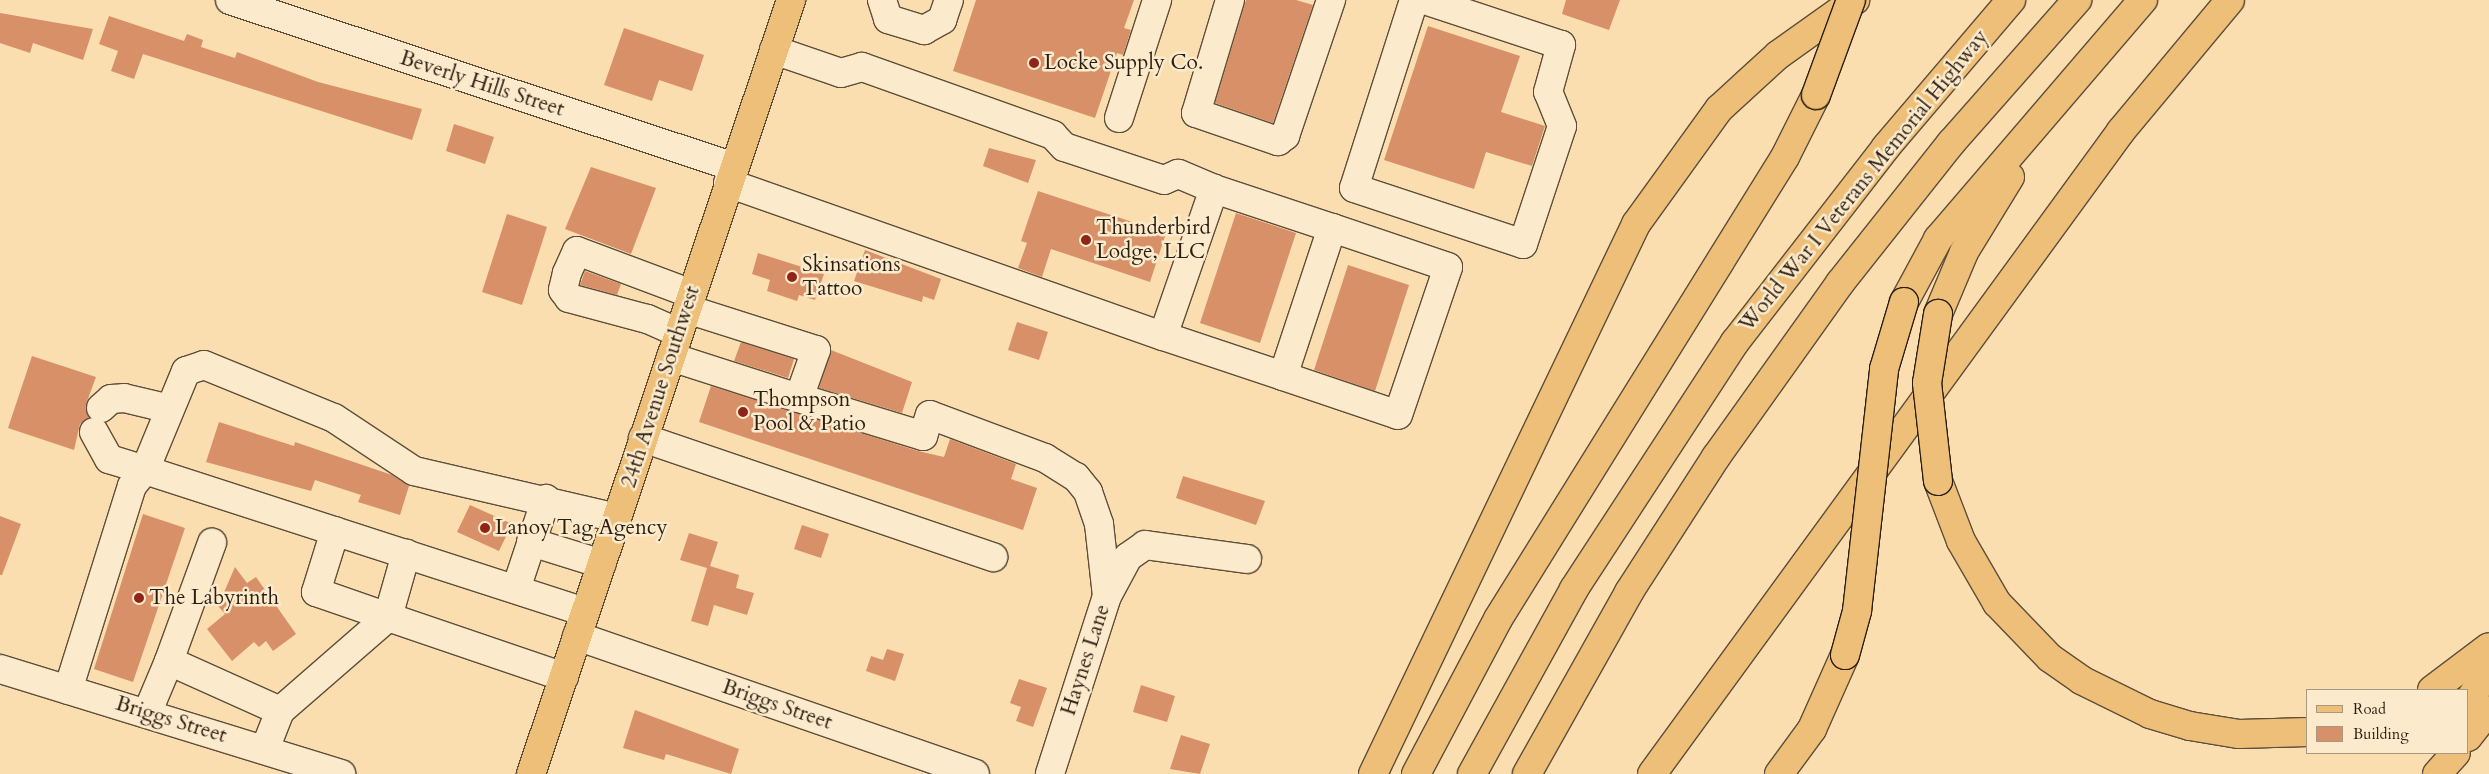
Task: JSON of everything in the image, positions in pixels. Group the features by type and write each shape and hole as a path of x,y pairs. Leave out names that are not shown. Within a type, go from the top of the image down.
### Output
{"main road":[{"name":"24th Avenue Southwest","path":"531,774 791,0"},
{"path":"1416,774 1498,619 1785,158 1816,95 1853,0"},
{"path":"1373,774 1636,224 1719,109 1778,56 1853,0"},
{"name":"World War I Veterans Memorial Highway","path":"1472,774 1574,589 1735,342 1855,186 2011,0"},
{"name":"World War I Veterans Memorial Highway","path":"1527,774 1624,600 1727,441 1846,275 1951,143 2078,0"},
{"path":"1779,774 1812,729 1845,655 1857,611 1884,369 1904,302 1938,239 2143,0"},
{"path":"1652,774 2121,131 2230,0"},
{"path":"2125,21 1994,198 1964,252 1938,314 1927,383 1938,481 1961,541 1997,603 2050,658 2081,680 2150,714 2190,726 2238,734 2306,732"},
{"path":"2433,689 2489,647"},
{"path":"2469,700 2489,670"},
{"path":"2469,737 2489,710"},
{"path":"2419,774 2429,754"},
{"path":"2437,774 2455,754"}],"street":[{"name":"Beverly Hills Street","path":"231,0 731,175 1163,336 1398,415 1448,267 1332,228"},
{"path":"882,0 888,19 924,30 942,20 949,0"},
{"path":"1119,118 1157,0"},
{"path":"1230,0 1196,113 1278,141 1285,136 1329,0"},
{"path":"1414,0 1354,188 1522,244 1562,126 1548,92 1561,45 1425,0"},
{"path":"774,50 841,73 862,68 1054,135 1064,147 1164,180 1178,174 1332,228 1283,376"},
{"path":"1163,336 1214,188"},
{"path":"645,274 577,251 567,273 563,290 569,298 631,314 682,323 816,350 799,398 682,323 645,274"},
{"path":"631,314 645,274"},
{"path":"68,690 132,486 145,470 170,409 190,367 223,370 334,418 414,471 546,499 617,518"},
{"name":"Briggs Street","path":"170,409 124,398 111,399 97,420 109,459 516,589 581,624 975,774"},
{"name":"Haynes Lane","path":"799,398 923,436 930,415 1061,468 1076,477 1094,505 1106,596 1050,774"},
{"path":"643,438 993,557"},
{"path":"516,589 546,499"},
{"path":"335,531 316,592 564,677"},
{"path":"531,542 602,564"},
{"path":"148,711 169,661 212,543"},
{"path":"1106,596 1128,557 1145,545 1247,559"},
{"path":"265,749 280,711 388,617 406,554"},
{"path":"169,661 280,711"},
{"name":"Briggs Street","path":"0,668 68,690 148,711 338,774"}],"building":[{"name":"Locke Supply Co.","path":"976,0 1134,0 1124,28 1131,30 1123,55 1117,53 1095,118 953,71"},
{"path":"1246,0 1296,0 1313,5 1273,123 1215,103"},
{"path":"1566,0 1620,0 1609,30 1562,14"},
{"path":"0,13 93,29 83,60 33,43 30,53 0,43"},
{"path":"109,16 184,41 187,34 203,40 201,47 235,58 237,52 318,82 422,109 412,140 143,54 134,79 111,71 118,51 99,44"},
{"path":"1428,26 1520,56 1501,112 1545,126 1532,166 1486,152 1474,189 1384,160"},
{"path":"624,28 704,55 692,91 659,80 652,101 604,85"},
{"path":"454,124 494,137 485,164 446,151"},
{"path":"989,148 1036,160 1028,183 983,166"},
{"path":"591,167 656,188 631,254 565,229"},
{"path":"1038,191 1166,233 1150,282 1051,249 1042,277 1018,268 1027,243 1021,241"},
{"path":"1236,213 1296,233 1260,343 1200,323"},
{"path":"507,214 547,227 522,305 482,292"},
{"path":"865,250 941,279 934,300 923,296 922,302 854,281"},
{"name":"Skinsations Tattoo","path":"758,253 824,274 815,300 799,295 797,301 767,291 770,280 752,274"},
{"path":"1348,265 1409,285 1375,391 1314,370"},
{"path":"585,271 621,284 617,295 580,285"},
{"path":"1017,322 1048,332 1039,360 1008,350"},
{"path":"741,342 794,359 788,378 734,361"},
{"path":"831,350 912,382 902,413 819,388"},
{"path":"32,356 96,377 86,404 89,418 80,424 74,450 8,428"},
{"path":"711,386 918,451 944,457 950,439 1016,464 1011,479 1037,488 1023,530 699,422"},
{"path":"219,422 294,446 295,442 392,475 409,486 400,515 358,502 361,495 315,480 311,491 206,462"},
{"path":"1183,476 1265,501 1256,525 1176,498"},
{"name":"Lanoy Tag Agency","path":"470,505 512,524 499,551 457,532"},
{"name":"The Labyrinth","path":"143,514 185,528 133,682 94,669"},
{"path":"0,516 21,524 2,575 0,575"},
{"path":"802,525 829,534 821,558 794,549"},
{"path":"689,533 718,542 710,566 739,575 736,588 754,593 747,615 714,605 708,626 691,621 707,568 680,560"},
{"path":"235,567 247,583 256,577 296,634 273,651 266,641 259,647 254,642 232,661 207,629 225,614 218,606"},
{"path":"887,649 904,654 895,681 866,671 871,656 883,660"},
{"path":"1019,679 1047,688 1033,727 1016,721 1021,707 1010,703"},
{"path":"1141,685 1175,696 1167,722 1133,712"},
{"path":"635,710 739,749 731,774 666,754 664,760 623,748"},
{"path":"1181,735 1210,744 1200,774 1170,769"}],"place":[{"name":"Locke Supply Co.","path":"1034,63"},
{"name":"Thunderbird Lodge, LLC","path":"1086,240"},
{"name":"Skinsations Tattoo","path":"792,277"},
{"name":"Thompson Pool & Patio","path":"743,412"},
{"name":"Lanoy Tag Agency","path":"485,528"},
{"name":"The Labyrinth","path":"139,598"}]}
